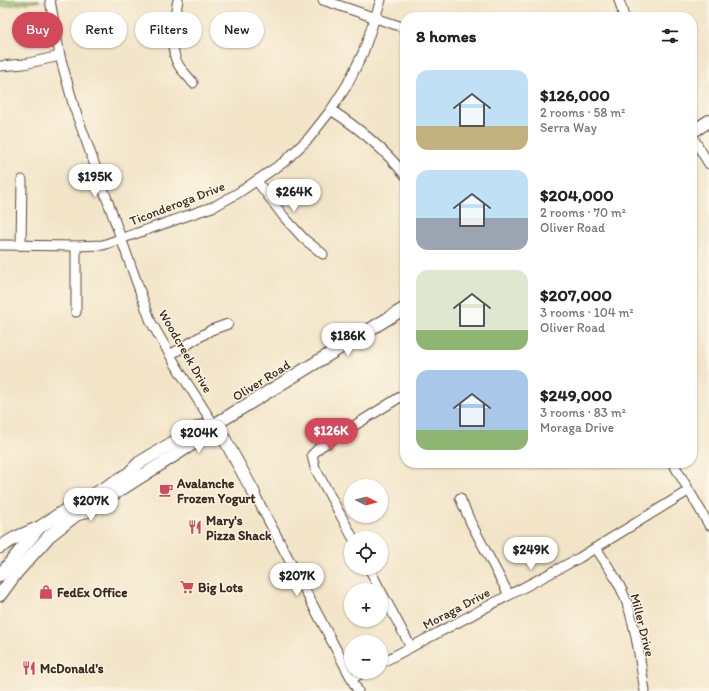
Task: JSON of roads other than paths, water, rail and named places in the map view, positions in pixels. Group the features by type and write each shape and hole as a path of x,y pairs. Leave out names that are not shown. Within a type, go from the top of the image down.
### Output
{"street":[{"name":"Woodcreek Drive","path":"50,0 60,56 74,107 151,322 203,409 225,440 344,664"},
{"path":"178,0 174,17 174,54 178,65 193,83"},
{"path":"323,0 400,26"},
{"name":"Ticonderoga Drive","path":"0,245 103,245 214,206 257,181 289,157 309,138 331,110 347,85 362,53 381,0"},
{"path":"619,0 623,12"},
{"path":"0,66 24,64 60,56"},
{"path":"331,110 353,124 380,146 400,169"},
{"path":"697,129 709,122"},
{"path":"697,144 709,164"},
{"path":"21,245 22,180"},
{"path":"257,181 284,217 299,233 323,254"},
{"path":"76,246 76,312"},
{"name":"Oliver Road","path":"0,595 16,572 49,536 76,515 87,511 205,436 214,425 400,311"},
{"path":"170,355 211,330 228,324"},
{"path":"348,531 315,468 312,455 320,446 400,397"},
{"name":"Oliver Road","path":"0,547 15,538 40,527 79,501 98,492 128,474 139,464 199,427 214,425"},
{"path":"676,468 709,525"},
{"name":"Moraga Drive","path":"388,659 596,548 688,491"},
{"path":"460,498 470,523 509,595"},
{"name":"Oliver Road","path":"0,575 40,527"},
{"name":"Miller Drive","path":"596,548 618,582 628,607 635,635 645,691"},
{"path":"388,604 411,647"},
{"name":"Woodcreek Drive","path":"352,679 358,691"}],"place":[{"name":"Avalanche Frozen Yogurt","path":"166,490"},
{"name":"Mary's Pizza Shack","path":"195,527"},
{"name":"Big Lots","path":"187,587"},
{"name":"FedEx Office","path":"46,592"},
{"name":"McDonald's","path":"29,668"}]}
